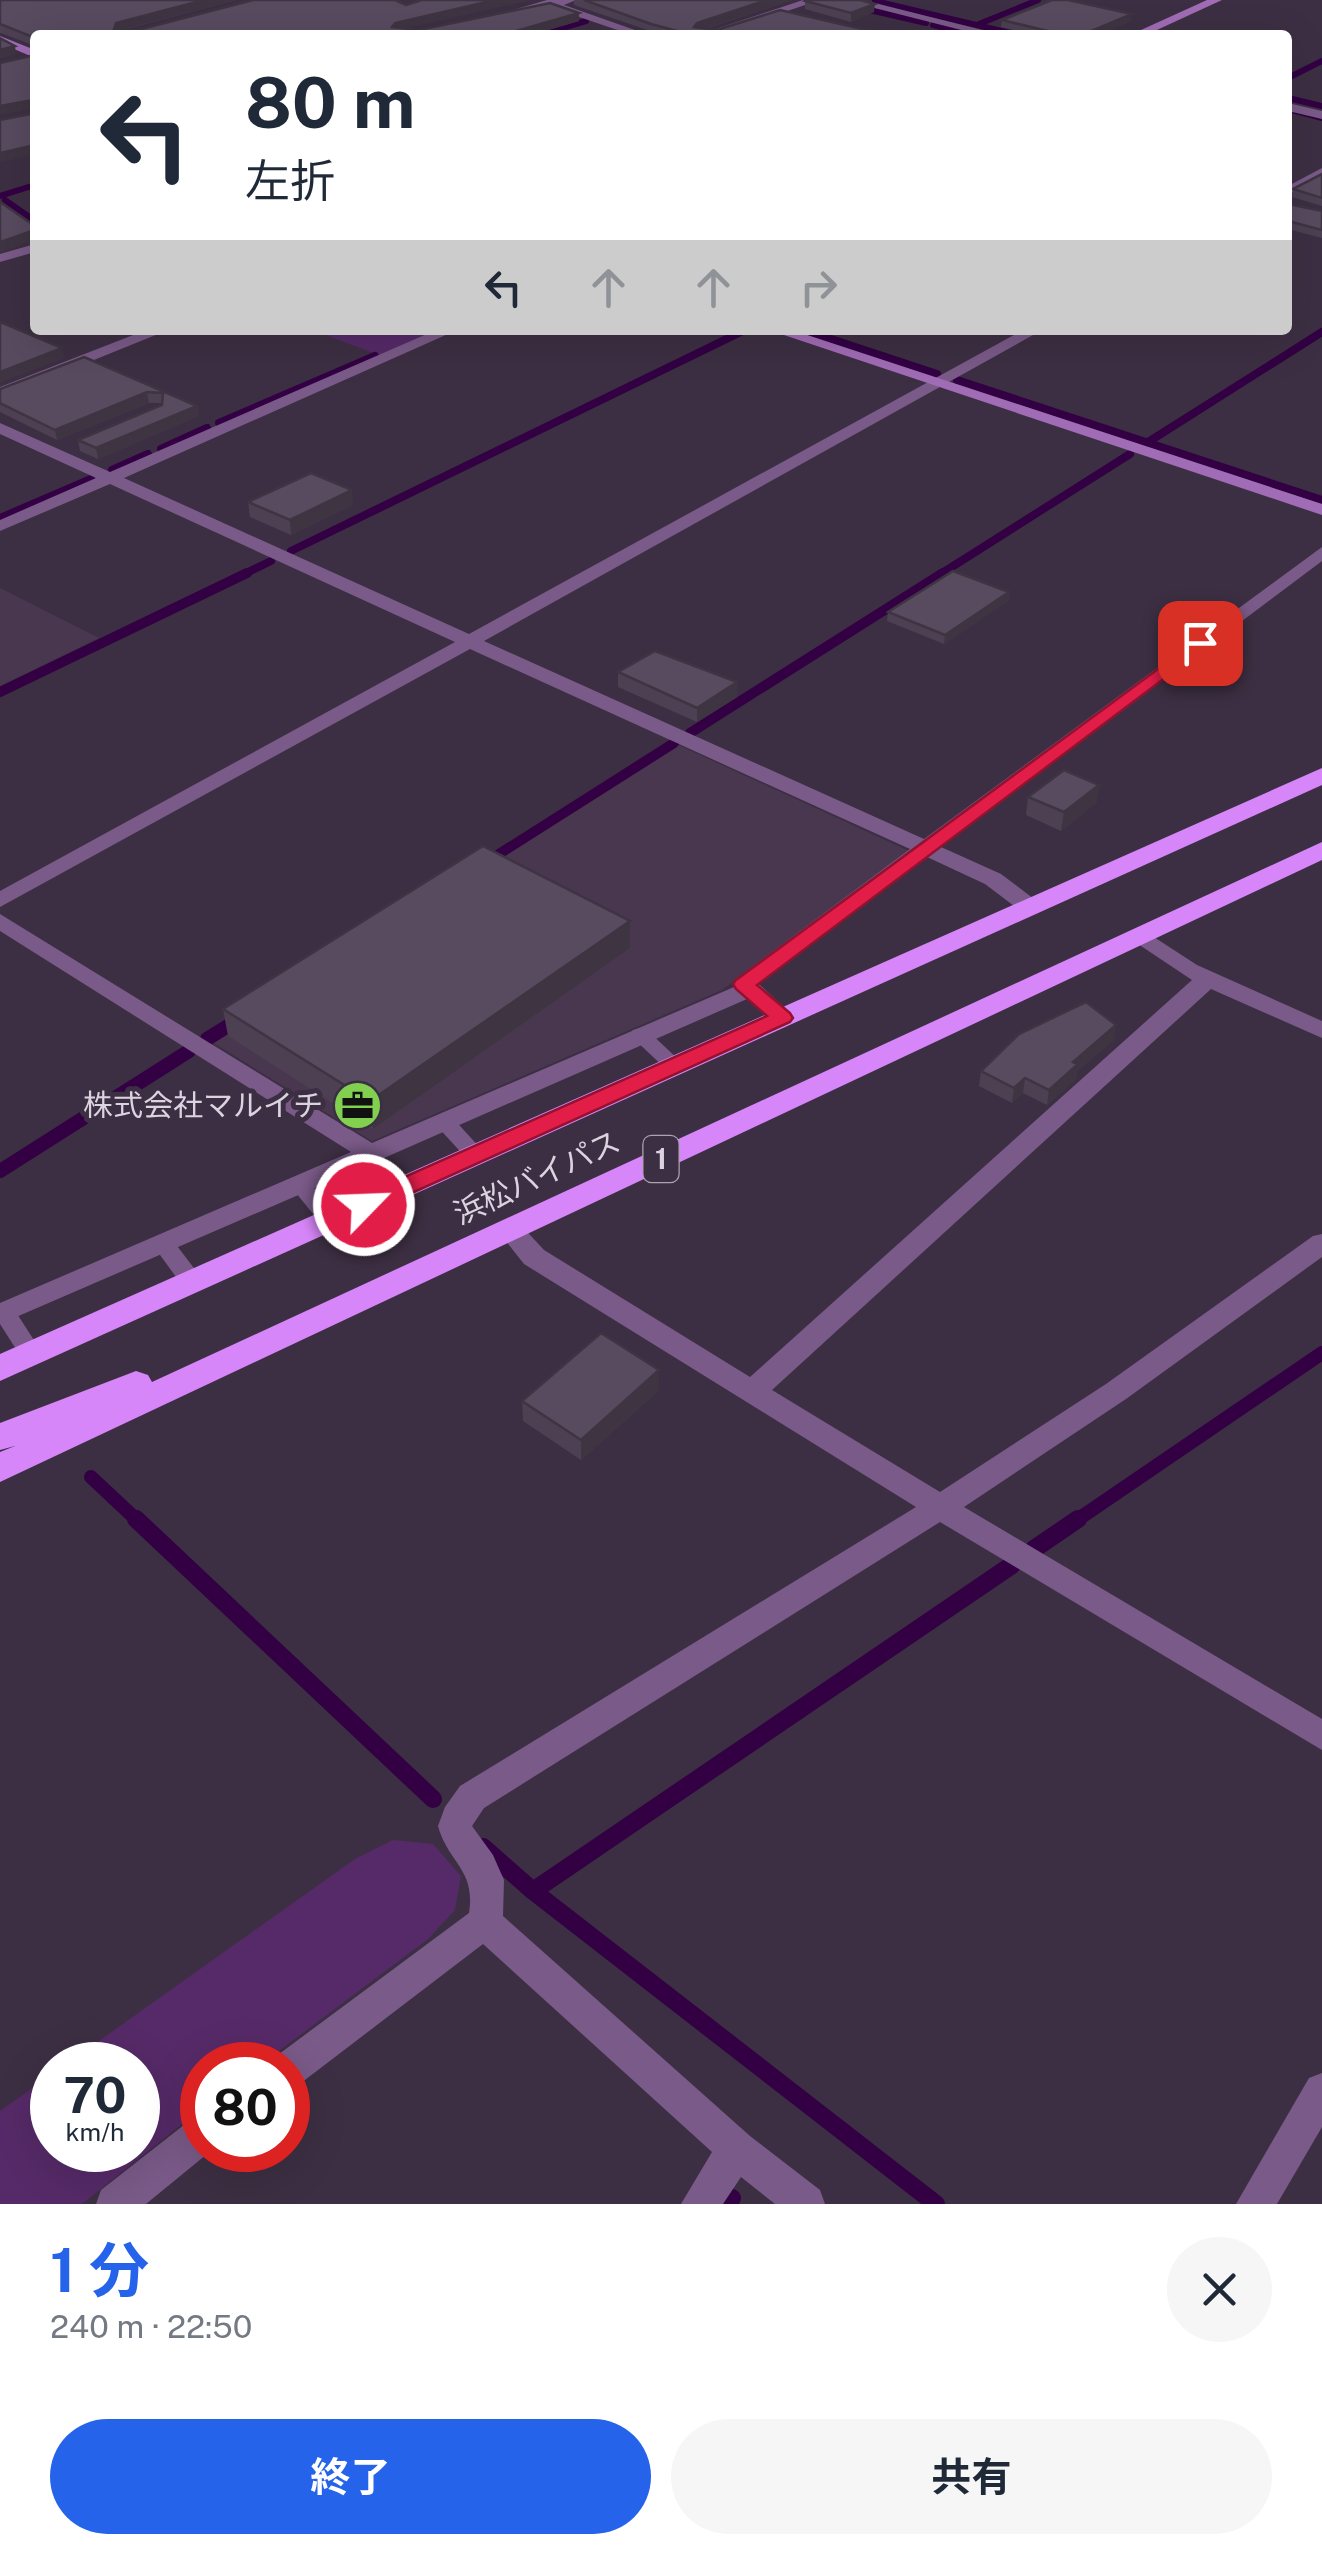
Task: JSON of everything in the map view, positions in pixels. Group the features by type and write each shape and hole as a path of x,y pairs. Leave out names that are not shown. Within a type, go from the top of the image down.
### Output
{"highway":[{"name":"浜松バイパス","path":"0,1368 1322,776"},
{"name":"浜松バイパス","path":"0,1468 1322,850"},
{"path":"0,1437 423,1270"}],"street":[{"path":"510,12 570,0"},
{"path":"720,30 814,0"},
{"path":"1147,30 1216,0"},
{"path":"858,1 975,30"},
{"path":"546,2 628,30"},
{"path":"780,11 808,17"},
{"path":"920,28 937,21"},
{"path":"0,39 30,53"},
{"path":"19,61 30,57"},
{"path":"1292,108 1322,115"},
{"path":"1292,189 1322,172"},
{"path":"0,258 30,249"},
{"path":"0,393 147,335"},
{"path":"0,526 438,335"},
{"path":"793,335 1322,510"},
{"path":"0,900 1025,335"},
{"path":"0,428 62,449 110,478 993,879 1030,906"},
{"path":"782,1018 744,984 1322,552"},
{"path":"0,921 366,1154 398,1190"},
{"path":"1140,935 1208,979 1322,1030"},
{"path":"752,1392 1208,979"},
{"path":"2,1313 640,1034 750,990"},
{"path":"510,1230 534,1257 941,1508 1322,1736"},
{"path":"310,2053 484,1922 488,1883 480,1865 458,1839 454,1824 460,1810 472,1798 941,1508 1166,1358 1322,1243"},
{"path":"484,1922 737,2149 806,2204"},
{"path":"1254,2204 1322,2090"},
{"path":"700,2204 737,2149"},
{"path":"115,2204 180,2152"}],"lane":[{"path":"640,1034 674,1066"},
{"path":"443,1120 476,1154"},
{"path":"299,1183 330,1220"},
{"path":"163,1243 192,1282"},
{"path":"2,1313 31,1354"}],"shaded area":[{"path":"325,335 425,335 379,355"},
{"path":"0,588 99,638 0,686"},
{"path":"676,744 909,851 722,990 372,1141 209,1040"},
{"path":"393,1840 433,1844 461,1876 455,1910 428,1939 291,2042 180,2042 180,2126 160,2142 160,2042 97,2042 355,1859"},
{"path":"30,2090 30,2172 122,2172 82,2204 0,2204 0,2111"}],"building":[{"path":"0,0 204,0 116,23 114,29 138,30 30,30 30,36 0,24"},
{"path":"253,0 395,0 406,5 422,0 495,0 395,23 392,27 419,30 138,30"},
{"path":"584,0 767,0 694,27 717,30 673,30"},
{"path":"807,0 860,0 875,4 851,13"},
{"path":"1052,0 1132,14 1094,30 1043,30 1002,20"},
{"path":"550,3 579,13 520,30 419,30"},
{"path":"780,10 866,30 717,30"},
{"path":"0,38 15,46 0,50"},
{"path":"30,56 30,101 0,106 0,63"},
{"path":"30,114 30,146 0,153 0,120"},
{"path":"1322,174 1322,198 1293,189"},
{"path":"0,202 30,223 30,232 0,242"},
{"path":"1292,205 1322,211 1322,230 1292,222"},
{"path":"0,322 62,348 0,372"},
{"path":"84,357 197,406 96,448 78,440 162,405 163,393 147,392 55,430 0,403 0,389"},
{"path":"311,473 352,490 290,520 248,502"},
{"path":"953,571 1009,592 945,635 888,612"},
{"path":"655,651 737,682 697,708 618,672"},
{"path":"1064,770 1099,785 1064,812 1028,797"},
{"path":"483,846 630,921 370,1101 223,1009"},
{"path":"1086,1002 1116,1025 1073,1062 1078,1064 1049,1090 1025,1078 1014,1088 981,1071 1019,1034"},
{"path":"601,1333 659,1370 581,1440 522,1401"}],"waterway":[{"path":"979,24 1038,0"},
{"path":"875,1 998,30"},
{"path":"861,8 926,23"},
{"path":"556,30 586,21"},
{"path":"933,25 954,30"},
{"path":"1292,76 1322,61"},
{"path":"1292,99 1322,106"},
{"path":"1292,110 1322,118"},
{"path":"0,196 30,187"},
{"path":"5,200 30,218"},
{"path":"1147,443 1322,332"},
{"path":"291,551 735,335"},
{"path":"819,335 937,374"},
{"path":"219,423 375,356"},
{"path":"957,380 1147,443"},
{"path":"161,449 207,428"},
{"path":"1147,443 1322,500"},
{"path":"112,470 148,454"},
{"path":"939,575 1130,454"},
{"path":"0,518 91,479"},
{"path":"242,575 271,561"},
{"path":"0,692 247,573"},
{"path":"690,733 943,573"},
{"path":"488,861 674,743"},
{"path":"207,1039 239,1019"},
{"path":"0,1171 189,1051"},
{"path":"1074,1522 1322,1353"},
{"path":"91,1477 139,1522"},
{"path":"136,1519 433,1799"},
{"path":"1034,1549 1078,1519"},
{"path":"533,1891 1012,1565"},
{"path":"483,1847 533,1891"},
{"path":"533,1891 936,2204"},
{"path":"729,2204 732,2198"}],"place":[{"name":"株式会社マルイチ","path":"358,1106"}],"route":[{"path":"364,1205 782,1018 744,984 1200,643"}]}
